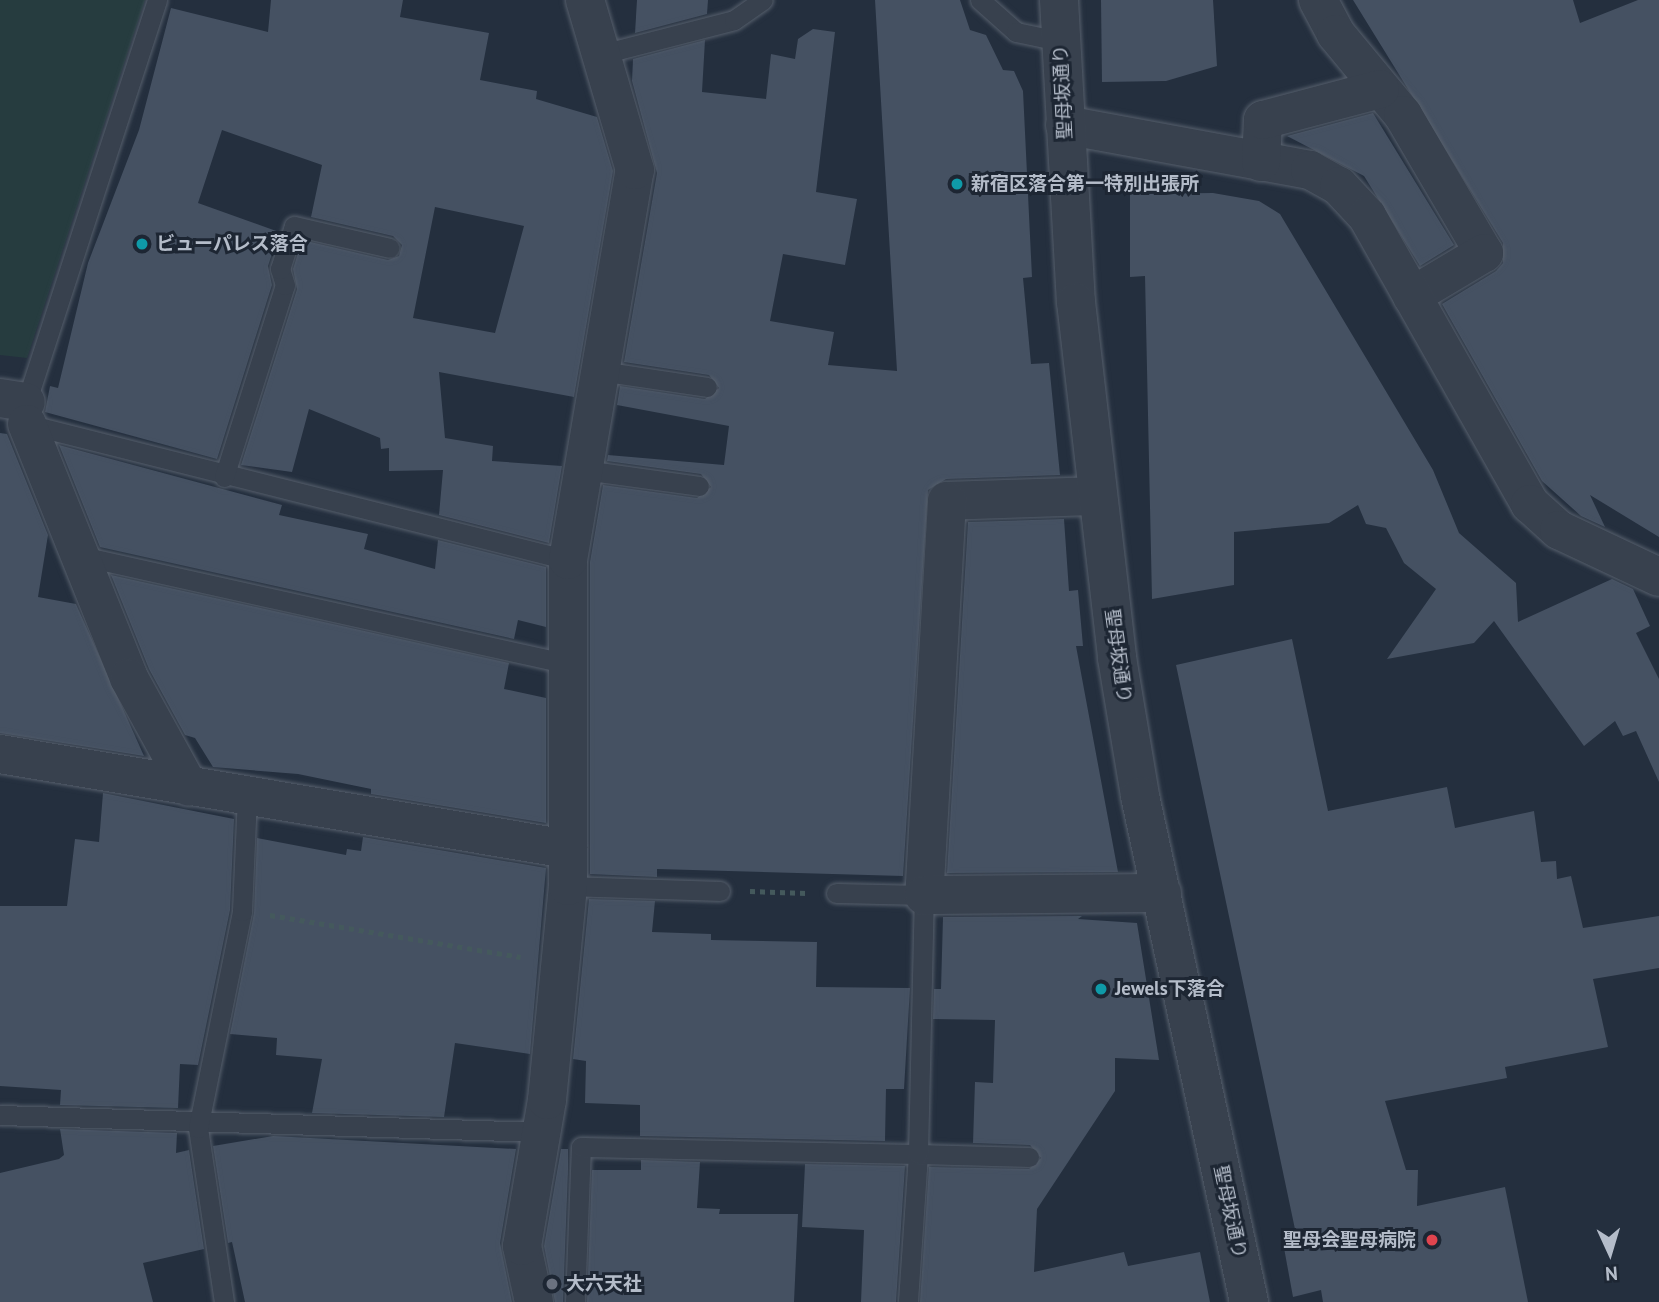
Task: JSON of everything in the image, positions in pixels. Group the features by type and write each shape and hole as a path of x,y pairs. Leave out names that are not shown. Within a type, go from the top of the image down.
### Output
{"street":[{"path":"534,1302 522,1246 542,1132 563,964 568,886 565,663 568,561 635,170 598,55 585,0"},
{"name":"聖母坂通り","path":"1059,0 1065,125 1096,496 1138,784 1249,1302"},
{"path":"1318,0 1336,34 1403,115 1484,253 1412,296"},
{"path":"1261,162 1263,120 1380,89"},
{"path":"1065,125 1310,170 1339,186 1367,216 1530,504 1559,530 1659,577"},
{"path":"18,408 129,678 189,788"},
{"path":"1096,496 947,501 924,895 1162,893"},
{"path":"0,754 189,788 568,849"}],"lane":[{"path":"157,0 18,408 224,477 568,561"},
{"path":"598,55 734,20 764,0"},
{"path":"980,0 1016,32 1059,41"},
{"path":"224,477 285,285 279,269 294,226 390,248"},
{"path":"600,371 707,387"},
{"path":"584,470 699,486"},
{"path":"77,555 565,663"},
{"path":"225,1302 212,1245 199,1121 242,911 247,797"},
{"path":"568,886 720,891"},
{"path":"836,893 924,895 918,1154 908,1301"},
{"path":"0,1115 542,1132"},
{"path":"575,1302 581,1147 1029,1157"}],"path":[{"path":"720,891 836,893"},
{"path":"242,911 563,964"}],"green space":[{"path":"0,0 145,0 27,358 0,355"}],"building":[{"path":"271,0 403,0 400,17 489,33 480,80 537,91 536,99 597,117 613,171 574,397 439,372 445,438 493,446 492,461 562,466 549,543 439,515 443,470 389,471 389,448 381,449 380,438 309,409 292,472 241,465 297,289 293,269 302,240 388,260 399,256 402,245 393,236 311,217 322,165 222,130 198,203 279,232 268,266 272,285 217,459 45,412 50,386 58,388 88,263 139,130 171,8 268,32","holes":["435,207 524,226 495,333 413,318"]},
{"path":"637,0 708,0 707,14 635,33"},
{"path":"875,0 960,0 970,30 986,35 1003,70 1014,71 1023,91 1032,277 1023,278 1031,364 1049,363 1060,475 946,479 928,490 903,876 657,869 657,877 590,874 590,562 603,485 697,498 711,487 701,474 607,461 608,455 724,465 729,426 617,405 620,386 705,399 719,388 709,375 624,362 657,173 632,81 633,59 705,40 702,92 766,99 771,54 795,59 798,39 813,29 835,32 816,192 857,199 845,265 783,254 770,321 834,332 828,365 897,371"},
{"path":"1101,0 1213,0 1217,66 1166,81 1102,82"},
{"path":"1353,0 1573,0 1580,23 1638,0 1659,0 1659,537 1590,495 1605,527 1581,516 1542,481 1442,304 1496,271 1503,263 1503,243"},
{"path":"1373,113 1454,245 1420,266 1364,176 1287,136"},
{"path":"1213,193 1259,201 1280,214 1433,470 1459,533 1516,583 1518,622 1612,579 1633,589 1650,626 1636,633 1659,679 1659,782 1636,731 1623,736 1615,721 1584,746 1494,621 1474,643 1387,659 1436,589 1404,563 1386,528 1366,524 1358,505 1329,523 1234,532 1234,585 1152,599 1145,276 1130,277 1130,194"},
{"path":"0,433 7,434 48,535 38,597 76,604 144,756 0,733"},
{"path":"59,445 282,505 279,515 368,534 364,549 435,569 438,540 546,567 546,627 518,620 514,639 100,547"},
{"path":"1064,519 1069,591 1078,590 1083,646 1076,646 1118,872 947,873 968,522"},
{"path":"111,575 509,663 504,689 546,698 546,823 371,794 371,789 298,774 213,767 195,738 185,735 149,669"},
{"path":"1292,639 1328,811 1447,787 1455,828 1534,811 1541,862 1556,861 1557,879 1571,876 1583,928 1659,916 1659,968 1593,979 1608,1047 1505,1067 1507,1078 1385,1101 1406,1170 1418,1170 1417,1206 1505,1187 1528,1302 1323,1302 1321,1290 1293,1297 1282,1237 1296,1234 1176,665"},
{"path":"103,793 234,819 230,910 198,1065 180,1064 178,1108 60,1105 61,1090 0,1086 0,906 67,906 75,839 99,842"},
{"path":"363,837 546,868 530,1054 455,1043 444,1117 312,1113 322,1059 276,1055 277,1038 230,1034 254,913 257,838 346,855 347,849 361,851"},
{"path":"589,899 655,901 652,932 711,934 711,940 817,942 816,987 910,988 904,1089 886,1089 885,1141 640,1136 640,1105 585,1103 586,1061 573,1059"},
{"path":"1082,916 1078,919 1137,923 1159,1060 1115,1058 1115,1091 1037,1209 1034,1272 1124,1252 1128,1266 1200,1252 1210,1302 920,1302 929,1167 1029,1169 1041,1158 1030,1145 973,1143 975,1082 993,1083 995,1020 933,1019 934,989 941,989 943,917"},
{"path":"60,1129 177,1133 176,1153 189,1150 204,1249 143,1263 153,1302 0,1302 0,1173 59,1159 64,1155"},
{"path":"273,1136 516,1149 500,1243 512,1302 245,1302 232,1242 228,1243 213,1146"},
{"path":"561,1149 568,1149 563,1302 555,1302 544,1246"},
{"path":"641,1160 700,1162 697,1208 720,1209 719,1214 798,1214 794,1302 587,1302 592,1170 641,1170"},
{"path":"805,1164 905,1166 896,1302 861,1302 864,1230 802,1227"}],"place":[{"name":"新宿区落合第一特別出張所","path":"957,184"},
{"name":"ビューパレス落合","path":"142,244"},
{"name":"Jewels下落合","path":"1101,989"},
{"name":"聖母会聖母病院","path":"1432,1240"},
{"name":"大六天社","path":"552,1284"}]}
